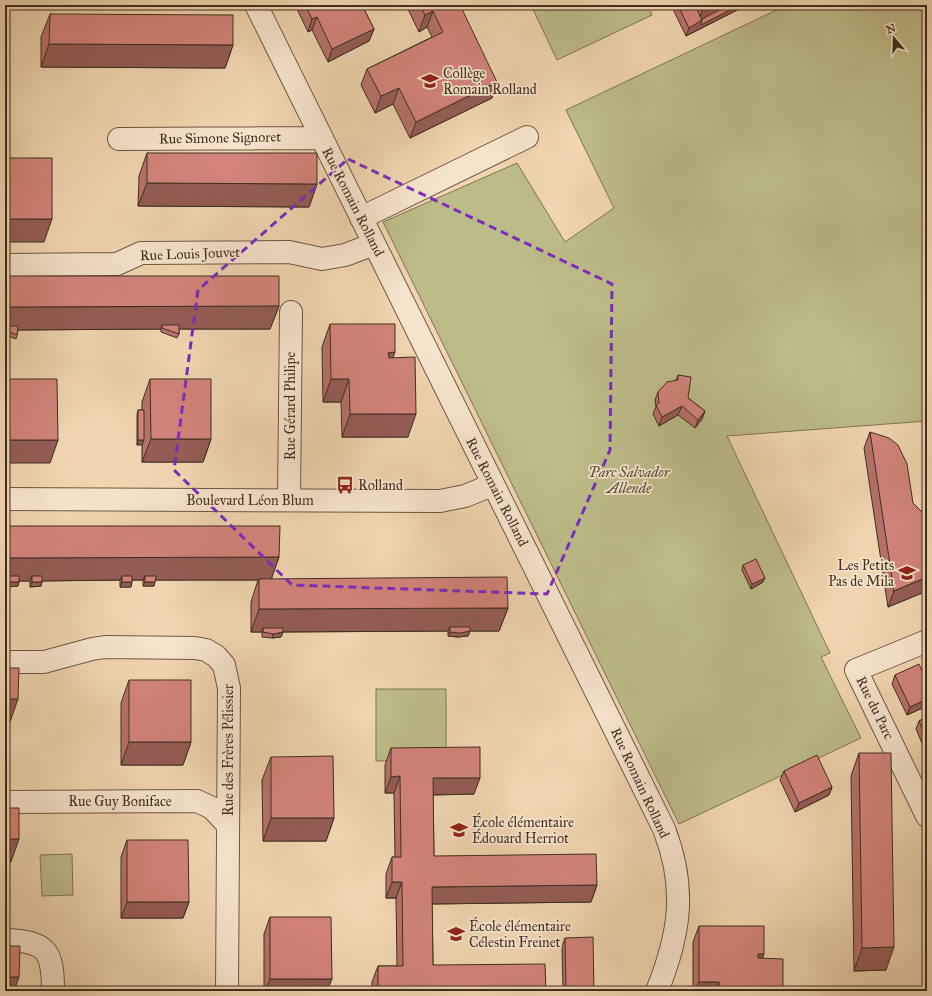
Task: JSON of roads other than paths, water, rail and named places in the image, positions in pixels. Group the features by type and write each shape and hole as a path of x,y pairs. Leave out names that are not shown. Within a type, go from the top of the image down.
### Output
{"street":[{"name":"Rue Romain Rolland","path":"256,5 492,485 589,676 664,829 676,865 678,913 673,945 657,991"},
{"path":"361,218 527,137"},
{"name":"Rue Simone Signoret","path":"119,139 321,138"},
{"name":"Rue Louis Jouvet","path":"5,265 117,264 141,253 289,252 322,258 345,255 374,244"},
{"name":"Rue Gérard Philipe","path":"289,500 291,312"},
{"name":"Boulevard Léon Blum","path":"5,499 440,501 465,496 492,485"},
{"name":"Rue du Parc","path":"927,641 856,670 927,816"},
{"name":"Rue des Frères Pélissier","path":"5,662 44,662 92,649 105,648 195,648 206,650 216,656 224,665 228,677 229,688 227,991"},
{"name":"Rue Guy Boniface","path":"5,802 197,801 212,808 227,824"},
{"path":"5,940 26,940 40,946 49,956 53,969 53,991"}],"place":[{"name":"Collège Romain Rolland","path":"430,81"},
{"name":"Rolland","path":"345,485"},
{"name":"Les Petits Pas de Mila","path":"907,573"},
{"name":"École élémentaire Édouard Herriot","path":"459,830"},
{"name":"École élémentaire Célestin Freinet","path":"456,934"}],"park label":[{"name":"Parc Salvador Allende","path":"629,480"}]}
